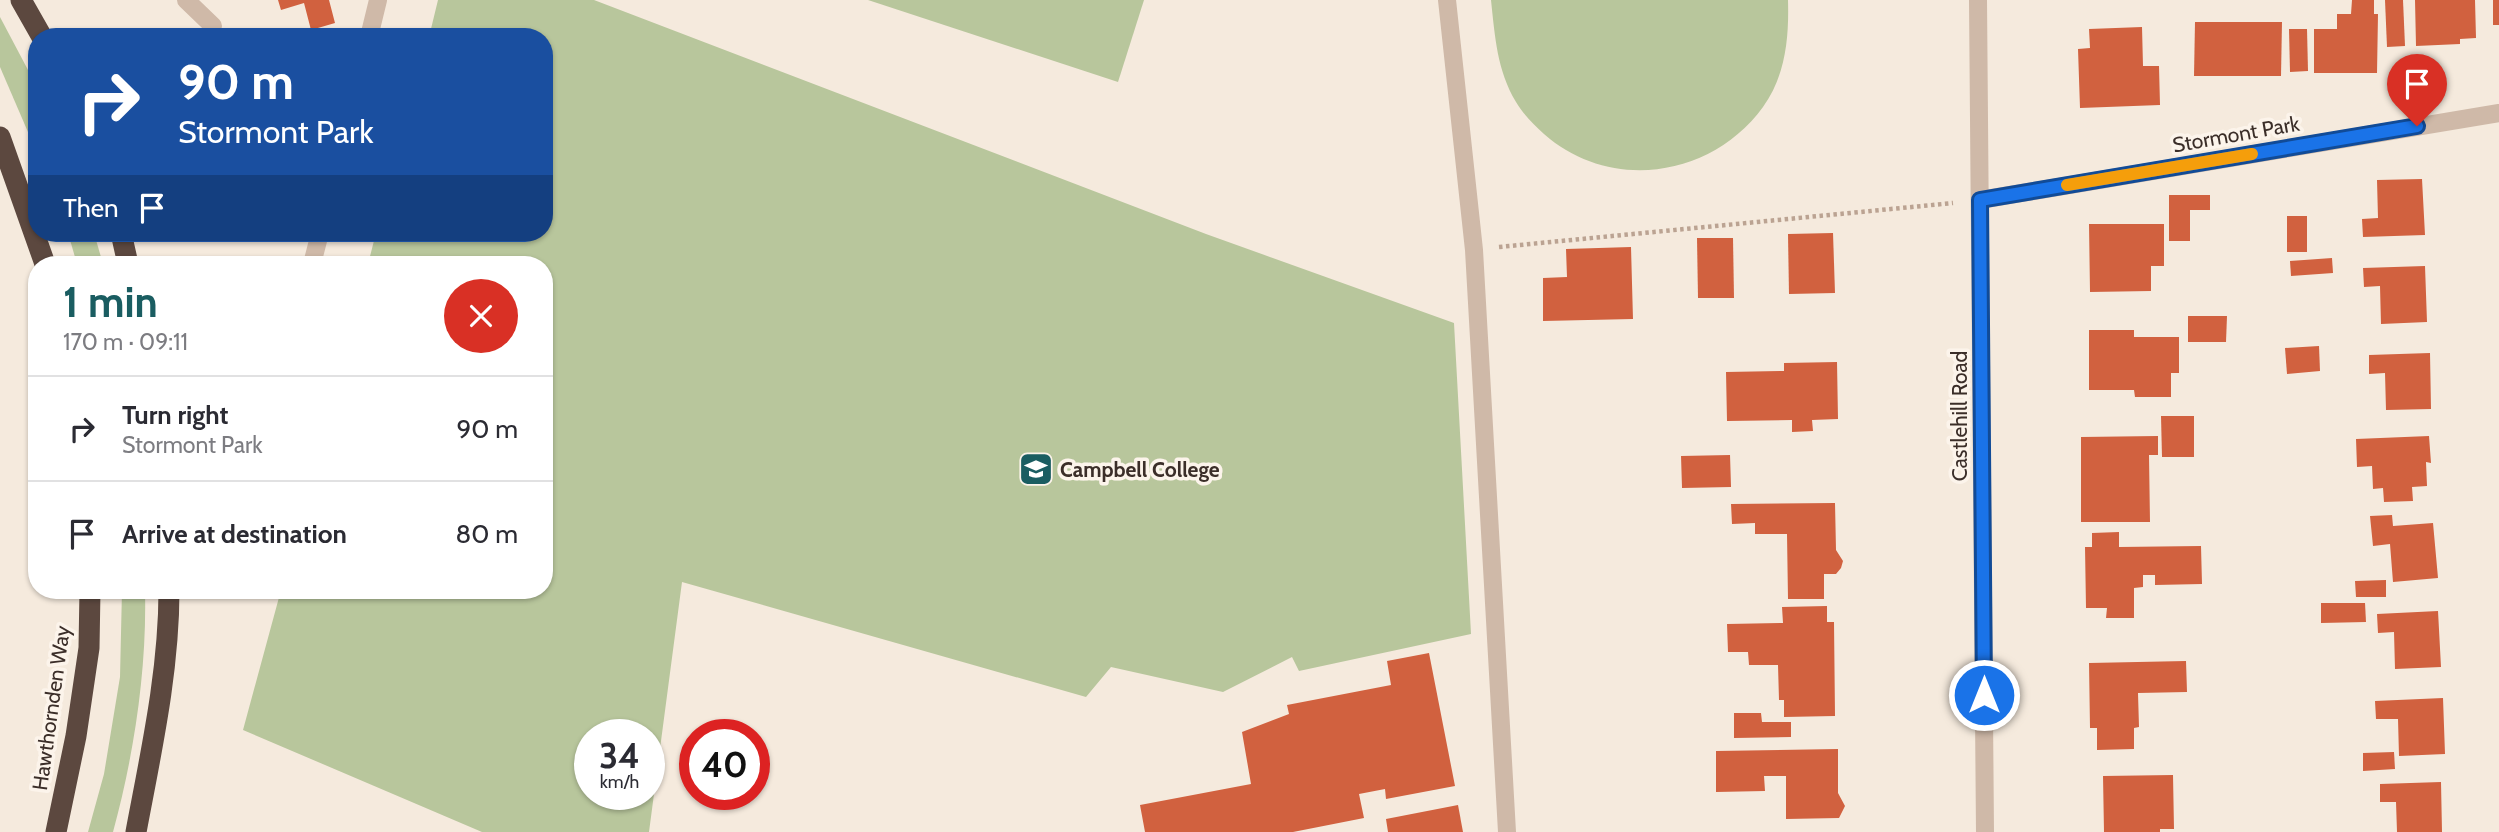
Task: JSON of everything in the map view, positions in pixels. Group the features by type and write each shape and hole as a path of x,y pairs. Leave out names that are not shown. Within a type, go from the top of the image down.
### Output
{"highway":[{"path":"21,0 37,28"},
{"path":"0,137 28,216"},
{"name":"Hawthornden Way","path":"56,832 76,736 89,648 90,599"},
{"path":"136,832 156,726 169,626 169,599"}],"street":[{"path":"186,0 212,26"},
{"path":"371,28 379,0"},
{"path":"1447,0 1474,250 1507,832"},
{"name":"Castlehill Road","path":"1978,0 1985,832"},
{"name":"Stormont Park","path":"1980,200 2499,113"}],"path":[{"path":"1474,250 1980,200"}],"green space":[{"path":"438,0 594,0 1206,234 1454,323 1471,634 1299,671 1292,657 1223,692 1111,667 1086,697 682,582 664,719 574,719 574,810 652,810 649,832 482,832 243,730 279,599 553,599 553,256 370,256 374,242 553,242 553,28 431,28"},
{"path":"868,0 1144,0 1118,82"},
{"path":"1491,0 1788,0 1788,28 1777,82 1763,107 1742,131 1717,149 1689,162 1660,169 1629,170 1599,165 1571,153 1544,134 1529,119 1505,78 1496,40"},
{"path":"0,17 28,70 28,132 0,67"},
{"path":"71,242 97,242 101,256 75,256"},
{"path":"122,599 145,599 144,651 138,712 113,832 88,832 104,774 120,677"}],"building":[{"path":"278,0 329,0 335,23 310,28 304,3 281,10"},
{"path":"2352,0 2374,0 2374,14 2378,14 2377,73 2314,73 2314,29 2337,29 2337,14 2351,14"},
{"path":"2385,0 2403,0 2405,46 2387,47"},
{"path":"2415,0 2475,0 2476,38 2460,39 2460,44 2416,46"},
{"path":"2493,0 2499,0 2499,25 2493,25"},
{"path":"2195,22 2282,22 2281,76 2194,76"},
{"path":"2142,27 2143,66 2159,66 2160,105 2080,108 2078,49 2090,48 2089,29"},
{"path":"2289,29 2307,29 2308,71 2290,72"},
{"path":"2422,179 2425,235 2363,237 2362,219 2378,218 2377,180"},
{"path":"2169,195 2210,195 2210,210 2190,210 2190,241 2169,241"},
{"path":"2287,216 2307,216 2307,252 2287,252"},
{"path":"2089,224 2164,224 2164,266 2151,266 2151,291 2090,292"},
{"path":"1833,233 1835,293 1789,294 1788,234"},
{"path":"1697,238 1733,238 1734,298 1698,298"},
{"path":"1631,247 1633,319 1543,321 1543,278 1567,277 1566,249"},
{"path":"2332,258 2333,273 2291,276 2290,261"},
{"path":"2425,266 2427,322 2381,324 2380,286 2364,287 2363,268"},
{"path":"2188,316 2227,316 2226,342 2188,342"},
{"path":"2089,330 2134,330 2134,337 2179,337 2179,373 2171,373 2171,397 2135,397 2134,390 2089,390"},
{"path":"2319,346 2320,371 2287,374 2285,348"},
{"path":"2430,353 2431,409 2386,410 2385,373 2369,374 2369,355"},
{"path":"1837,362 1838,419 1812,420 1813,431 1792,432 1792,420 1727,421 1726,372 1784,371 1784,363"},
{"path":"2161,416 2194,416 2194,457 2162,457"},
{"path":"2158,436 2158,455 2149,455 2150,522 2081,522 2081,437"},
{"path":"2429,436 2431,463 2426,462 2427,486 2412,487 2413,501 2384,502 2383,488 2373,489 2372,466 2357,467 2356,439"},
{"path":"1730,455 1731,487 1682,488 1681,456"},
{"path":"1835,503 1836,550 1843,561 1841,568 1836,574 1824,574 1824,599 1788,599 1787,534 1755,534 1755,523 1732,524 1731,504"},
{"path":"2392,515 2393,526 2433,523 2438,578 2393,582 2390,544 2373,546 2370,516"},
{"path":"2119,532 2119,547 2201,546 2202,584 2155,585 2155,575 2143,575 2143,587 2134,588 2134,618 2106,618 2107,608 2086,608 2085,547 2092,547 2092,533"},
{"path":"2386,580 2386,597 2356,597 2355,581"},
{"path":"2321,603 2365,603 2366,622 2321,623"},
{"path":"1827,606 1827,622 1834,622 1835,716 1784,717 1784,700 1779,700 1778,665 1749,665 1748,652 1728,652 1727,624 1783,623 1782,607"},
{"path":"2438,611 2441,667 2395,669 2394,632 2378,633 2377,614"},
{"path":"1429,653 1455,786 1386,799 1385,789 1359,794 1364,818 1293,832 1145,832 1140,805 1251,784 1242,732 1289,714 1287,705 1391,685 1387,661"},
{"path":"2186,661 2187,692 2138,693 2139,727 2134,728 2134,749 2097,750 2097,728 2090,728 2089,663"},
{"path":"2443,698 2445,754 2399,756 2398,719 2376,719 2375,701"},
{"path":"1734,713 1761,713 1762,722 1791,722 1791,737 1734,738"},
{"path":"1838,749 1838,793 1845,806 1839,818 1786,819 1786,776 1764,776 1765,791 1716,792 1716,751"},
{"path":"2394,752 2395,769 2363,771 2363,753"},
{"path":"2173,775 2174,829 2160,829 2160,832 2104,832 2103,776"},
{"path":"2441,782 2442,832 2397,832 2396,802 2380,802 2380,784"},
{"path":"1458,805 1463,832 1388,832 1386,819"}],"slow traffic":[{"path":"2067,185 2252,154"}],"place":[{"name":"Campbell College","path":"1036,469"}],"route":[{"path":"1984,695 1980,200 2417,126"}]}
